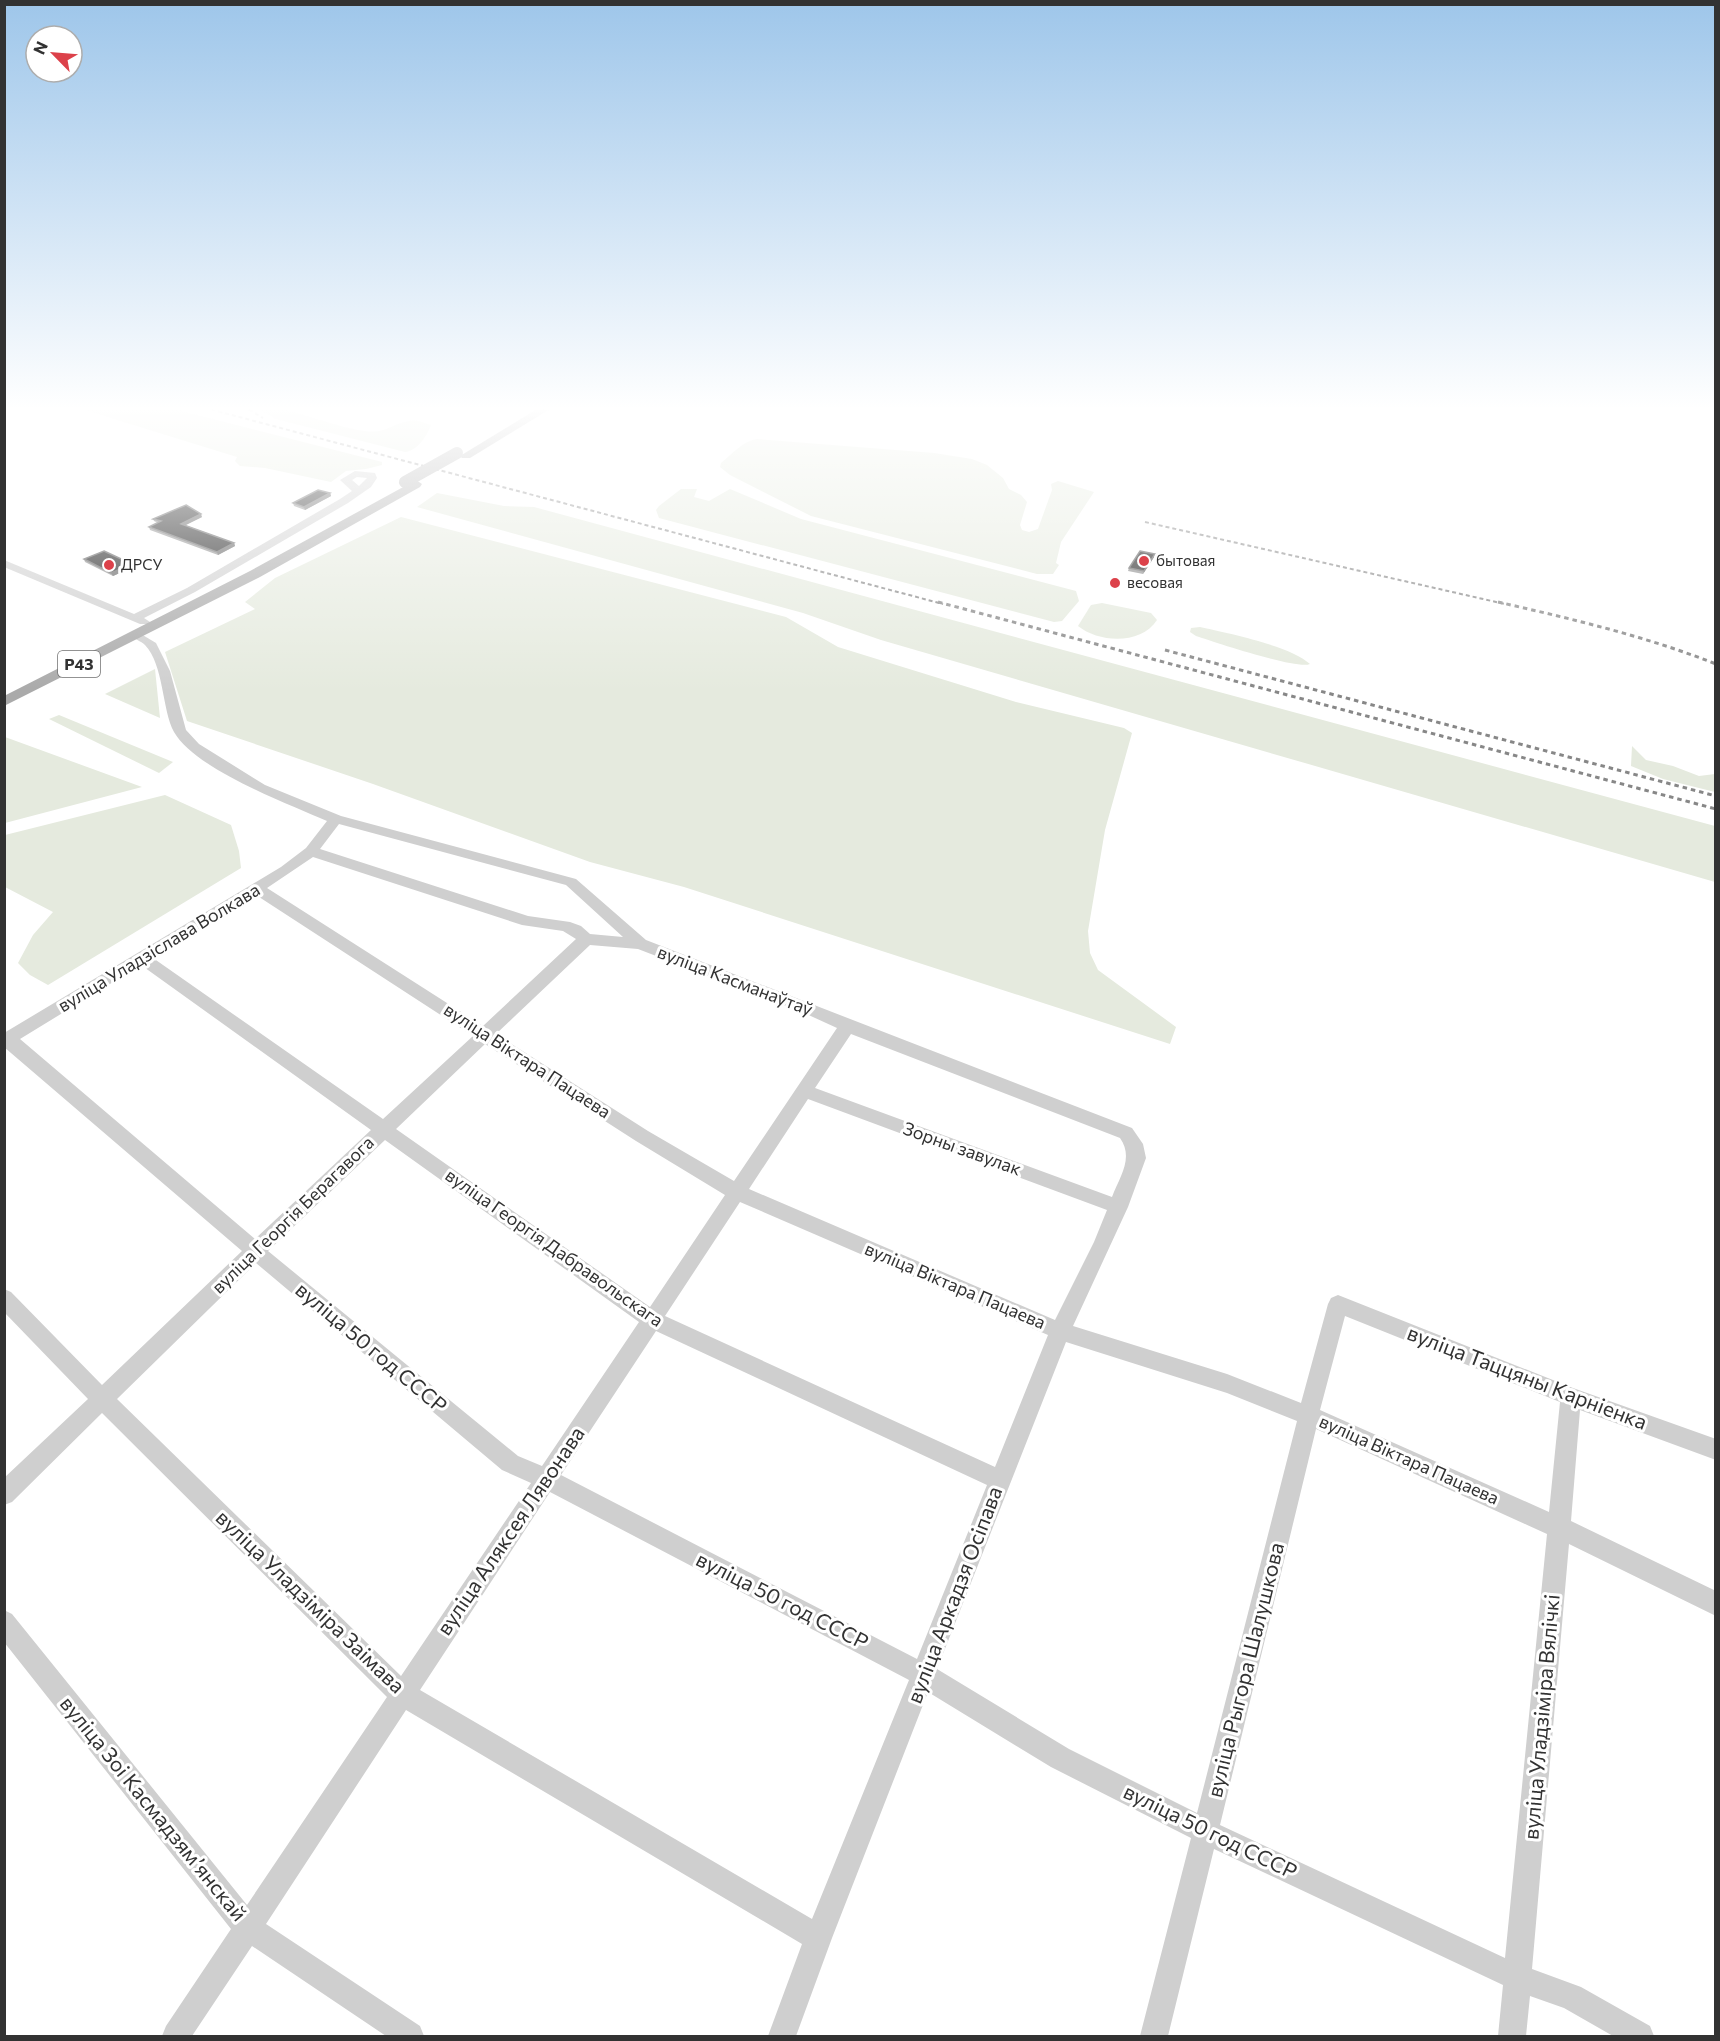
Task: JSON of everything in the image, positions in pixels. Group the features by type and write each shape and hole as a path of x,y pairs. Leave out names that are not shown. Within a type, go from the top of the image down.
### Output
{"main road":[{"name":"Р43","path":"4,702 255,574 380,501"}],"street":[{"path":"135,618 201,584 342,501"},
{"path":"4,563 153,626"},
{"path":"136,635 150,643 164,670 177,723 186,740 202,753 260,788 336,819 571,882 640,944"},
{"name":"вуліца Уладзіслава Волкава","path":"6,1040 257,889 311,851 336,819"},
{"name":"вуліца Касманаўтаў","path":"311,851 527,921 565,926 576,930 586,939 640,944 1126,1133 1134,1143 1137,1158"},
{"name":"вуліца Віктара Пацаева","path":"257,889 642,1136 738,1193 1060,1332 1227,1384 1308,1415 1560,1528 1707,1599"},
{"name":"вуліца Георгія Берагавога","path":"4,1494 255,1251 586,939"},
{"name":"вуліца Георгія Дабравольскага","path":"142,958 651,1319 1000,1480"},
{"name":"вуліца Аляксея Лявонава","path":"176,2037 847,1026"},
{"name":"вуліца 50 год СССР","path":"6,1040 510,1463 546,1479 924,1675 1060,1758 1207,1832 1518,1978 1571,1997 1640,2037"},
{"name":"Зорны завулак","path":"805,1091 1119,1207"},
{"name":"вуліца Аркадзя Осіпава","path":"782,2037 818,1938 1000,1480 1060,1332 1119,1207 1137,1158"},
{"name":"вуліца Уладзіміра Заімава","path":"4,1298 102,1399 402,1694 818,1938"},
{"name":"вуліца Таццяны Карніенка","path":"1338,1304 1571,1396 1716,1450"},
{"name":"вуліца Рыгора Шалушкова","path":"1154,2037 1207,1832 1308,1415 1338,1304"},
{"name":"вуліца Уладзіміра Вялічкі","path":"1512,2037 1571,1396"},
{"name":"вуліца Зоі Касмадзямʼянскай","path":"4,1622 248,1928 410,2037"}],"shaded area":[{"path":"425,501 480,501 504,506 534,507 1715,826 1715,882 881,640 803,613 417,507"},
{"path":"665,501 759,501 801,519 1076,591 1079,601 1062,621 1054,622 659,518 656,510"},
{"path":"782,501 1026,501 1020,525 1022,530 1029,532 1038,529 1048,501 1088,501 1061,542 1056,563 1059,565 1053,574 1037,574 811,516"},
{"path":"401,517 786,617 838,647 1016,702 1124,728 1132,733 1105,830 1088,931 1090,953 1098,970 1176,1027 1170,1044 684,887 590,862 373,784 187,721 165,652 255,609 245,602 275,578"},
{"path":"1102,603 1151,613 1157,620 1141,634 1119,639 1097,636 1078,626 1091,605"},
{"path":"1200,627 1289,651 1310,664 1302,665 1273,659 1196,636 1190,632 1191,628"},
{"path":"155,669 160,718 105,694"},
{"path":"59,715 173,762 159,773 49,719"},
{"path":"5,737 142,787 5,823"},
{"path":"1632,746 1646,760 1673,766 1699,776 1715,774 1715,792 1663,779 1631,766"},
{"path":"165,795 231,825 239,851 241,868 48,985 30,975 18,963 33,935 53,912 5,887 5,835"}],"building":[{"path":"296,501 315,501 304,507 293,503"},
{"path":"186,505 201,514 181,524 234,543 217,552 149,527 161,521 153,519"},
{"name":"ДРСУ","path":"104,551 132,564 111,573 84,559"},
{"name":"бытовая","path":"1140,551 1155,554 1144,571 1129,568"}],"railway":[{"path":"556,501 943,604"},
{"path":"1145,522 1505,604"},
{"path":"938,602 1716,809"},
{"path":"1498,602 1635,637 1716,664"},
{"path":"1165,650 1716,796"}],"place":[{"name":"бытовая","path":"1144,561"},
{"name":"ДРСУ","path":"109,565"},
{"name":"весовая","path":"1115,583"}]}
